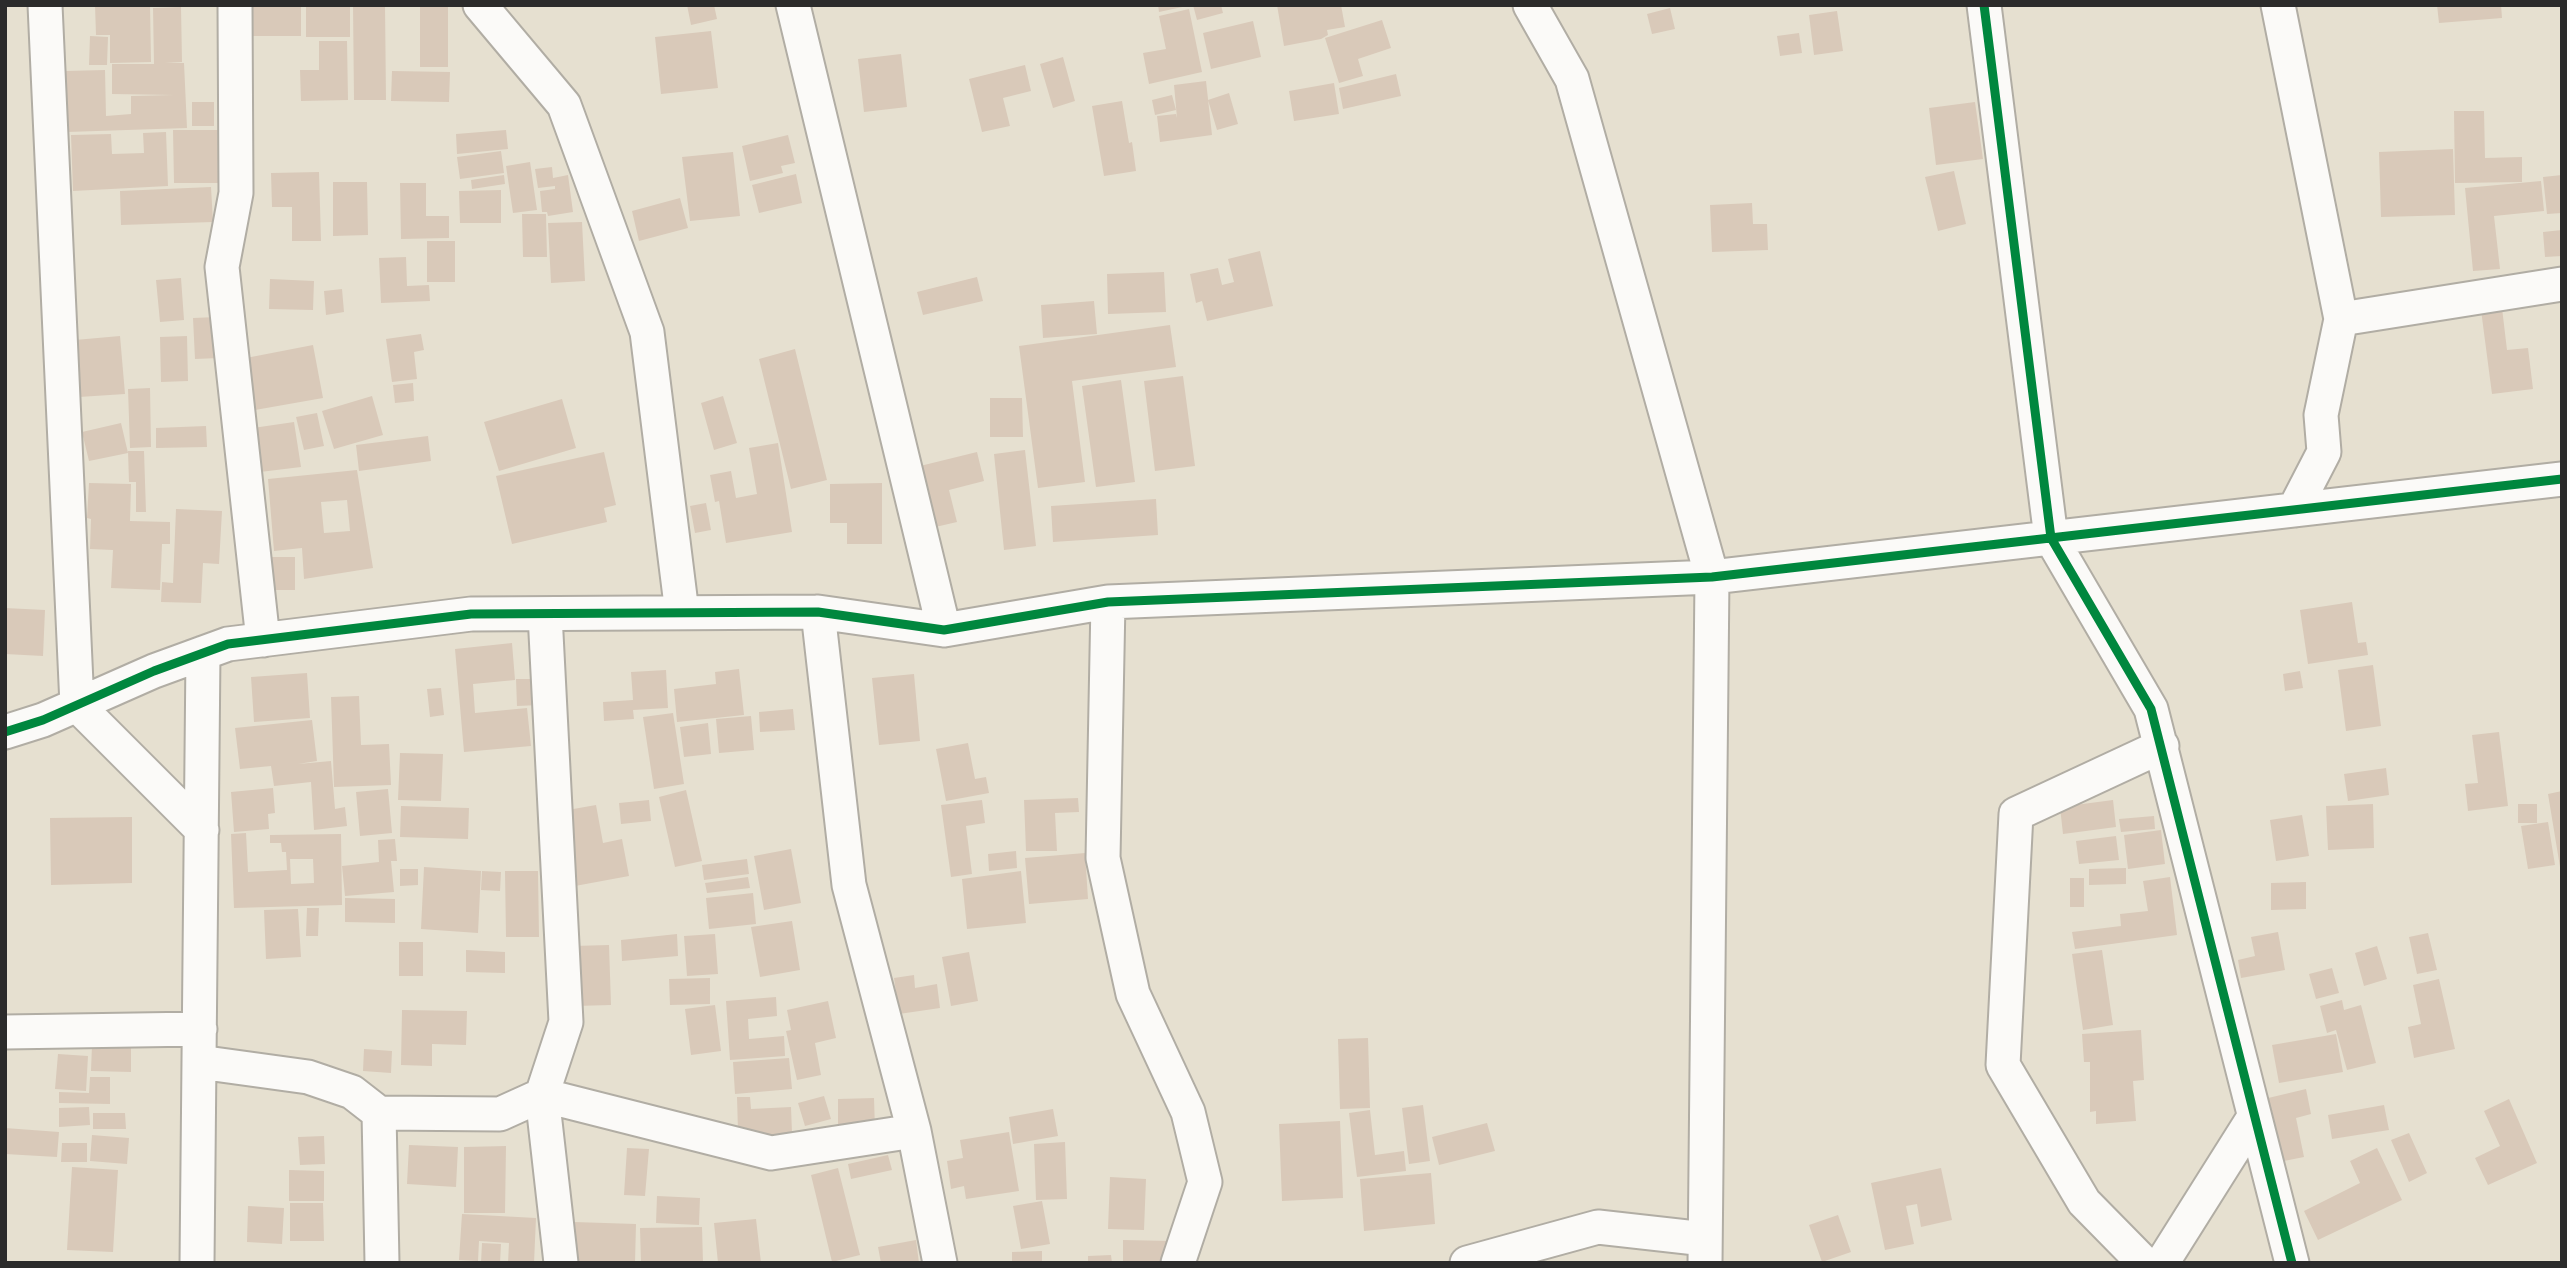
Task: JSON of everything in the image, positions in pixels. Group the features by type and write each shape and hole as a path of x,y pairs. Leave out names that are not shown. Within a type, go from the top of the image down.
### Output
{"street":[{"path":"45,5 77,705 202,830"},
{"path":"235,5 236,193 222,267 264,640"},
{"path":"480,5 564,105 647,332 682,613"},
{"path":"793,5 944,630"},
{"path":"1466,1263 1598,1227 1709,1255 1713,577 1572,79 1530,5"},
{"path":"1984,5 2051,538 2151,709 2292,1263"},
{"path":"2278,5 2341,319 2322,415 2324,452 2294,510"},
{"path":"2341,319 2562,284"},
{"path":"5,733 228,644 471,614 818,612 944,630 1108,602 1713,577 2562,479"},
{"path":"1108,602 1103,858 1133,994 1188,1112 1205,1182 1180,1262"},
{"path":"818,612 849,885 914,1131 940,1263"},
{"path":"545,614 566,1022 542,1095 561,1263"},
{"path":"197,1263 203,653"},
{"path":"2144,1263 2084,1202 2003,1065 2016,814 2162,746"},
{"path":"5,1032 200,1029"},
{"path":"199,1062 308,1077 352,1092 379,1113 500,1114 542,1095 771,1153 914,1131"},
{"path":"379,1113 382,1263"},
{"path":"2162,1263 2254,1117"}],"building":[{"path":"95,5 150,5 151,62 110,63 110,35 96,35"},
{"path":"253,5 301,5 301,36 253,36"},
{"path":"306,5 350,5 350,37 306,37"},
{"path":"353,5 385,5 386,100 354,100"},
{"path":"420,5 448,5 448,67 420,67"},
{"path":"687,5 714,5 717,19 691,25"},
{"path":"1158,5 1187,5 1187,6 1159,12"},
{"path":"1193,5 1221,5 1223,13 1197,20"},
{"path":"1277,5 1341,5 1345,27 1327,30 1328,35 1321,39 1284,46"},
{"path":"2437,5 2501,5 2502,18 2439,23"},
{"path":"181,7 182,62 165,63 184,63 187,128 67,132 65,71 105,70 106,116 131,114 131,96 174,95 112,94 112,64 154,64 153,8"},
{"path":"1670,8 1675,29 1652,34 1647,14"},
{"path":"1189,9 1202,72 1149,84 1143,53 1166,49 1159,16"},
{"path":"1837,11 1843,51 1814,55 1809,15"},
{"path":"1382,20 1391,48 1358,59 1363,76 1339,83 1325,38"},
{"path":"1253,21 1261,57 1211,69 1203,33"},
{"path":"711,31 718,88 661,94 655,37"},
{"path":"1799,33 1802,53 1780,56 1777,36"},
{"path":"90,36 108,37 107,65 89,65"},
{"path":"319,41 347,41 348,100 301,101 300,70 319,70"},
{"path":"901,54 907,107 864,112 858,59"},
{"path":"1063,57 1075,101 1053,108 1040,64"},
{"path":"1025,65 1031,91 1003,98 1010,126 982,132 969,79"},
{"path":"392,71 450,72 449,102 391,101"},
{"path":"1396,74 1401,96 1343,109 1339,88"},
{"path":"1206,81 1212,135 1160,142 1157,116 1176,114 1177,118 1174,85"},
{"path":"1334,83 1339,114 1294,121 1289,91"},
{"path":"1229,93 1238,124 1217,130 1208,100"},
{"path":"1172,95 1176,110 1155,115 1152,100"},
{"path":"1122,101 1136,171 1104,176 1092,106"},
{"path":"192,102 214,102 214,126 192,126"},
{"path":"1975,102 1983,159 1936,165 1929,108"},
{"path":"2454,111 2484,111 2485,158 2522,157 2522,182 2455,183"},
{"path":"173,130 221,130 221,183 174,183"},
{"path":"506,130 508,149 457,154 456,134"},
{"path":"166,132 168,186 73,191 71,135 111,134 112,154 144,153 143,133"},
{"path":"788,135 795,163 781,166 783,173 750,181 742,146"},
{"path":"2453,149 2455,215 2381,217 2379,152"},
{"path":"501,151 504,173 460,179 457,157"},
{"path":"733,152 740,216 690,221 682,157"},
{"path":"530,162 537,210 513,213 506,166"},
{"path":"552,167 553,178 568,175 573,212 548,216 547,212 542,212 540,191 555,189 555,186 538,188 535,169"},
{"path":"1954,171 1966,224 1938,231 1925,177"},
{"path":"319,172 321,241 292,241 292,207 272,207 271,173"},
{"path":"796,174 802,203 759,213 752,185"},
{"path":"504,175 505,184 472,189 471,180"},
{"path":"2562,175 2562,213 2547,214 2543,177"},
{"path":"2541,181 2544,211 2494,216 2500,269 2473,271 2465,188"},
{"path":"333,182 367,182 368,235 333,236"},
{"path":"400,183 426,183 426,216 449,216 449,238 401,239"},
{"path":"211,187 213,222 121,225 120,191"},
{"path":"501,190 501,223 460,223 459,191"},
{"path":"680,198 688,228 639,241 632,211"},
{"path":"1752,203 1753,224 1767,224 1768,250 1712,252 1710,205"},
{"path":"522,214 546,214 547,257 523,257"},
{"path":"582,222 585,281 551,283 548,223"},
{"path":"2562,230 2562,256 2545,257 2543,232"},
{"path":"427,241 455,241 455,282 427,282"},
{"path":"1260,251 1273,306 1207,321 1202,301 1196,303 1190,274 1218,268 1222,285 1234,282 1228,259"},
{"path":"406,257 407,286 429,285 430,301 381,303 379,258"},
{"path":"1164,272 1166,312 1108,314 1107,274"},
{"path":"977,277 983,301 923,315 917,292"},
{"path":"181,278 184,320 160,322 156,280"},
{"path":"270,279 314,281 313,310 269,309"},
{"path":"342,289 344,312 326,315 324,291"},
{"path":"1094,301 1097,334 1043,338 1041,305"},
{"path":"2502,308 2507,350 2528,348 2533,389 2492,394 2481,310"},
{"path":"217,317 219,358 195,359 193,318"},
{"path":"1170,325 1176,367 1072,381 1085,482 1038,488 1019,346"},
{"path":"421,334 424,350 414,352 417,379 392,382 386,339"},
{"path":"120,336 125,394 79,397 75,340"},
{"path":"187,336 188,381 161,382 160,337"},
{"path":"313,345 323,398 255,410 246,358"},
{"path":"795,349 827,480 791,489 759,359"},
{"path":"1183,376 1195,466 1155,471 1144,381"},
{"path":"1121,380 1135,482 1096,487 1082,386"},
{"path":"413,383 414,401 395,403 393,385"},
{"path":"150,388 151,447 130,448 128,389"},
{"path":"372,396 383,435 334,449 322,411"},
{"path":"723,396 737,443 714,450 701,403"},
{"path":"990,398 1022,398 1023,437 990,437"},
{"path":"562,399 576,448 499,471 484,422"},
{"path":"317,413 324,446 304,450 296,417"},
{"path":"294,422 301,467 260,472 253,428"},
{"path":"121,423 128,453 89,461 82,432"},
{"path":"206,426 207,447 156,448 156,428"},
{"path":"428,436 431,461 359,471 356,445"},
{"path":"778,443 792,532 726,543 719,501 715,502 710,475 731,471 736,498 757,494 749,448"},
{"path":"1025,450 1036,546 1004,550 994,454"},
{"path":"128,451 144,451 146,512 136,512 136,482 129,482"},
{"path":"604,452 616,505 604,508 607,522 512,544 496,476"},
{"path":"977,452 984,481 949,490 957,522 931,528 916,467"},
{"path":"357,470 373,568 304,579 302,548 274,551 268,479","holes":["347,500 350,531 324,533 321,502"]},
{"path":"89,483 131,484 130,521 170,522 170,544 162,544 160,590 111,588 113,550 90,549 91,519 87,518"},
{"path":"882,483 882,544 847,544 847,523 830,523 830,484"},
{"path":"1156,499 1158,535 1053,542 1051,506"},
{"path":"706,503 711,530 695,533 690,506"},
{"path":"176,509 222,511 219,564 203,563 201,603 161,602 162,582 173,583"},
{"path":"270,557 295,557 295,590 269,590"},
{"path":"2352,602 2358,643 2366,642 2368,655 2308,664 2300,610"},
{"path":"5,608 45,610 43,656 5,654"},
{"path":"512,643 515,680 473,684 475,713 527,708 531,746 464,752 455,649"},
{"path":"2373,665 2381,726 2346,731 2338,670"},
{"path":"739,669 744,715 677,722 674,689 716,684 715,672"},
{"path":"666,670 668,708 633,710 634,719 604,721 603,702 633,700 631,672"},
{"path":"2300,671 2303,688 2285,691 2283,674"},
{"path":"307,673 310,718 254,722 251,677"},
{"path":"914,674 920,741 879,745 872,678"},
{"path":"516,679 539,679 540,705 517,706"},
{"path":"441,688 444,715 430,717 427,689"},
{"path":"359,696 361,745 389,744 391,785 334,787 331,697"},
{"path":"793,709 795,730 760,732 759,712"},
{"path":"673,713 684,784 654,789 643,717"},
{"path":"751,716 754,750 719,753 716,719"},
{"path":"312,720 317,761 298,764 331,761 335,809 345,807 347,826 314,830 311,782 274,786 271,766 240,769 235,728"},
{"path":"708,723 711,754 684,757 680,727"},
{"path":"2499,732 2508,806 2468,811 2465,784 2478,783 2472,735"},
{"path":"968,743 975,779 986,777 989,793 946,801 936,749"},
{"path":"400,753 443,754 441,801 398,800"},
{"path":"2386,768 2389,795 2348,801 2344,774"},
{"path":"273,788 275,813 268,814 269,829 234,832 231,792"},
{"path":"388,789 392,833 360,836 356,792"},
{"path":"686,790 702,861 675,867 659,797"},
{"path":"2562,791 2562,867 2560,867 2548,794"},
{"path":"1078,798 1079,812 1055,813 1057,851 1026,851 1024,800"},
{"path":"649,800 651,821 621,824 619,803"},
{"path":"982,800 985,823 966,826 972,874 951,877 941,805"},
{"path":"2113,800 2116,827 2063,834 2060,807"},
{"path":"2373,804 2374,848 2328,850 2326,806"},
{"path":"2518,804 2537,804 2537,823 2518,823"},
{"path":"596,805 603,843 622,839 629,876 575,886 562,811"},
{"path":"401,806 469,808 468,839 400,837"},
{"path":"2302,815 2309,856 2276,861 2270,820"},
{"path":"2154,816 2155,829 2121,832 2119,819"},
{"path":"132,817 132,883 51,885 50,818"},
{"path":"2548,822 2555,865 2528,869 2521,826"},
{"path":"2161,830 2165,864 2128,869 2124,835"},
{"path":"246,833 248,872 287,870 286,852 282,852 281,843 270,843 270,835 341,834 342,905 234,908 231,834","holes":["290,859 313,859 314,883 291,884"]},
{"path":"2116,836 2119,860 2079,864 2076,841"},
{"path":"395,839 397,861 391,861 394,892 345,896 342,866 379,862 378,840"},
{"path":"791,849 801,903 764,910 754,856"},
{"path":"1016,851 1017,868 989,871 988,854"},
{"path":"1085,853 1088,899 1029,904 1025,858"},
{"path":"747,859 749,874 704,880 702,865"},
{"path":"424,867 481,871 478,933 421,929"},
{"path":"2126,868 2126,884 2089,885 2089,869"},
{"path":"400,869 418,869 418,885 400,886"},
{"path":"482,871 501,872 500,891 481,890"},
{"path":"505,871 538,871 539,937 506,937"},
{"path":"1021,871 1026,923 967,929 962,879"},
{"path":"748,877 750,888 707,893 705,883"},
{"path":"2170,877 2177,935 2075,949 2072,932 2121,926 2120,914 2148,911 2143,881"},
{"path":"2070,878 2084,878 2084,907 2070,907"},
{"path":"2306,882 2306,909 2271,910 2271,883"},
{"path":"753,893 756,924 709,929 706,898"},
{"path":"345,898 395,899 395,923 345,922"},
{"path":"307,908 319,908 318,936 306,936"},
{"path":"298,909 301,957 266,959 264,910"},
{"path":"792,921 800,970 760,977 751,927"},
{"path":"2278,932 2285,970 2241,978 2238,960 2255,956 2251,937"},
{"path":"2428,933 2437,970 2417,974 2409,937"},
{"path":"677,934 678,956 622,961 621,940"},
{"path":"715,934 718,974 687,976 684,936"},
{"path":"399,942 423,942 423,976 399,976"},
{"path":"609,945 611,1005 575,1006 573,946"},
{"path":"2377,946 2387,979 2364,986 2355,953"},
{"path":"466,950 505,952 505,973 466,972"},
{"path":"2102,950 2113,1025 2083,1030 2072,954"},
{"path":"969,952 978,1001 951,1006 942,957"},
{"path":"2332,968 2339,993 2316,999 2309,974"},
{"path":"914,975 915,988 937,984 940,1008 899,1014 894,978"},
{"path":"710,978 710,1004 670,1005 669,979"},
{"path":"2439,979 2455,1049 2414,1058 2408,1027 2421,1024 2413,985"},
{"path":"776,997 777,1016 748,1019 749,1039 784,1036 785,1056 730,1060 726,1001"},
{"path":"2342,1000 2344,1010 2361,1005 2376,1063 2347,1070 2336,1030 2327,1033 2320,1006"},
{"path":"828,1001 836,1038 815,1043 821,1075 797,1080 786,1031 791,1030 787,1010"},
{"path":"715,1005 721,1051 691,1055 685,1009"},
{"path":"402,1010 467,1011 466,1045 432,1044 432,1066 401,1065"},
{"path":"2141,1030 2144,1080 2133,1081 2136,1121 2096,1124 2096,1111 2090,1112 2090,1062 2084,1062 2082,1034"},
{"path":"2336,1034 2343,1072 2279,1083 2272,1045"},
{"path":"1368,1038 1370,1108 1340,1109 1338,1039"},
{"path":"92,1045 131,1046 131,1072 91,1071"},
{"path":"364,1049 392,1051 391,1073 363,1071"},
{"path":"58,1054 88,1056 86,1091 55,1089"},
{"path":"789,1058 792,1089 735,1094 733,1062"},
{"path":"90,1077 110,1077 110,1104 59,1103 59,1092 89,1093"},
{"path":"2306,1089 2311,1114 2296,1118 2304,1157 2279,1162 2264,1099"},
{"path":"824,1096 831,1119 805,1126 798,1103"},
{"path":"737,1097 750,1097 751,1109 791,1107 792,1133 752,1136 751,1130 738,1131"},
{"path":"874,1098 875,1130 838,1129 838,1099"},
{"path":"2509,1099 2537,1163 2488,1185 2475,1158 2500,1146 2484,1111"},
{"path":"1423,1105 1430,1161 1409,1164 1402,1108"},
{"path":"2384,1105 2389,1130 2332,1139 2328,1115"},
{"path":"89,1107 90,1125 59,1127 59,1108"},
{"path":"1053,1109 1058,1136 1013,1144 1009,1117"},
{"path":"1370,1110 1375,1155 1404,1151 1406,1171 1357,1177 1349,1113"},
{"path":"93,1113 125,1113 126,1129 93,1129"},
{"path":"1340,1121 1343,1198 1282,1201 1279,1124"},
{"path":"1487,1123 1495,1151 1439,1165 1432,1137"},
{"path":"5,1128 59,1132 57,1157 5,1154"},
{"path":"1009,1132 1019,1191 966,1199 964,1186 951,1189 947,1161 963,1158 960,1140"},
{"path":"2409,1133 2427,1173 2409,1182 2391,1140"},
{"path":"92,1135 129,1138 127,1164 90,1161"},
{"path":"324,1136 325,1164 300,1165 298,1137"},
{"path":"1065,1142 1067,1199 1036,1200 1034,1144"},
{"path":"62,1143 87,1143 87,1162 61,1162"},
{"path":"409,1145 458,1147 456,1187 407,1184"},
{"path":"506,1146 505,1213 464,1213 464,1147"},
{"path":"627,1148 649,1149 645,1196 624,1195"},
{"path":"2377,1148 2402,1200 2318,1240 2304,1211 2360,1183 2350,1161"},
{"path":"888,1155 892,1170 851,1179 848,1164"},
{"path":"72,1167 118,1170 113,1252 67,1250"},
{"path":"838,1168 860,1255 832,1262 811,1175"},
{"path":"1941,1168 1952,1220 1921,1227 1917,1204 1906,1206 1914,1244 1885,1250 1871,1183"},
{"path":"289,1170 324,1171 324,1201 289,1201"},
{"path":"1431,1173 1435,1224 1364,1231 1360,1179"},
{"path":"1110,1177 1146,1179 1144,1230 1108,1229"},
{"path":"657,1196 700,1198 699,1225 656,1223"},
{"path":"1042,1201 1050,1244 1021,1249 1013,1206"},
{"path":"290,1203 323,1203 324,1241 290,1241"},
{"path":"248,1206 284,1208 282,1244 247,1242"},
{"path":"462,1214 536,1218 534,1263 508,1263 509,1243 479,1241 478,1261 459,1260"},
{"path":"1838,1215 1851,1252 1822,1262 1809,1225"},
{"path":"756,1219 761,1263 718,1263 714,1223"},
{"path":"574,1222 636,1224 635,1263 573,1263"},
{"path":"702,1227 703,1263 641,1263 640,1228"},
{"path":"916,1240 919,1263 881,1263 878,1247"},
{"path":"1123,1240 1172,1241 1171,1263 1123,1261"},
{"path":"482,1243 501,1244 500,1263 481,1263"},
{"path":"1042,1251 1042,1263 1012,1263 1012,1252"},
{"path":"1111,1255 1112,1263 1088,1263 1088,1256"}],"cycle path":[{"path":"1984,5 2051,538 2151,709 2292,1263"},
{"path":"5,732 43,720 154,671 228,644 471,614 818,612 944,630 1108,602 1712,577 2562,479"}]}
